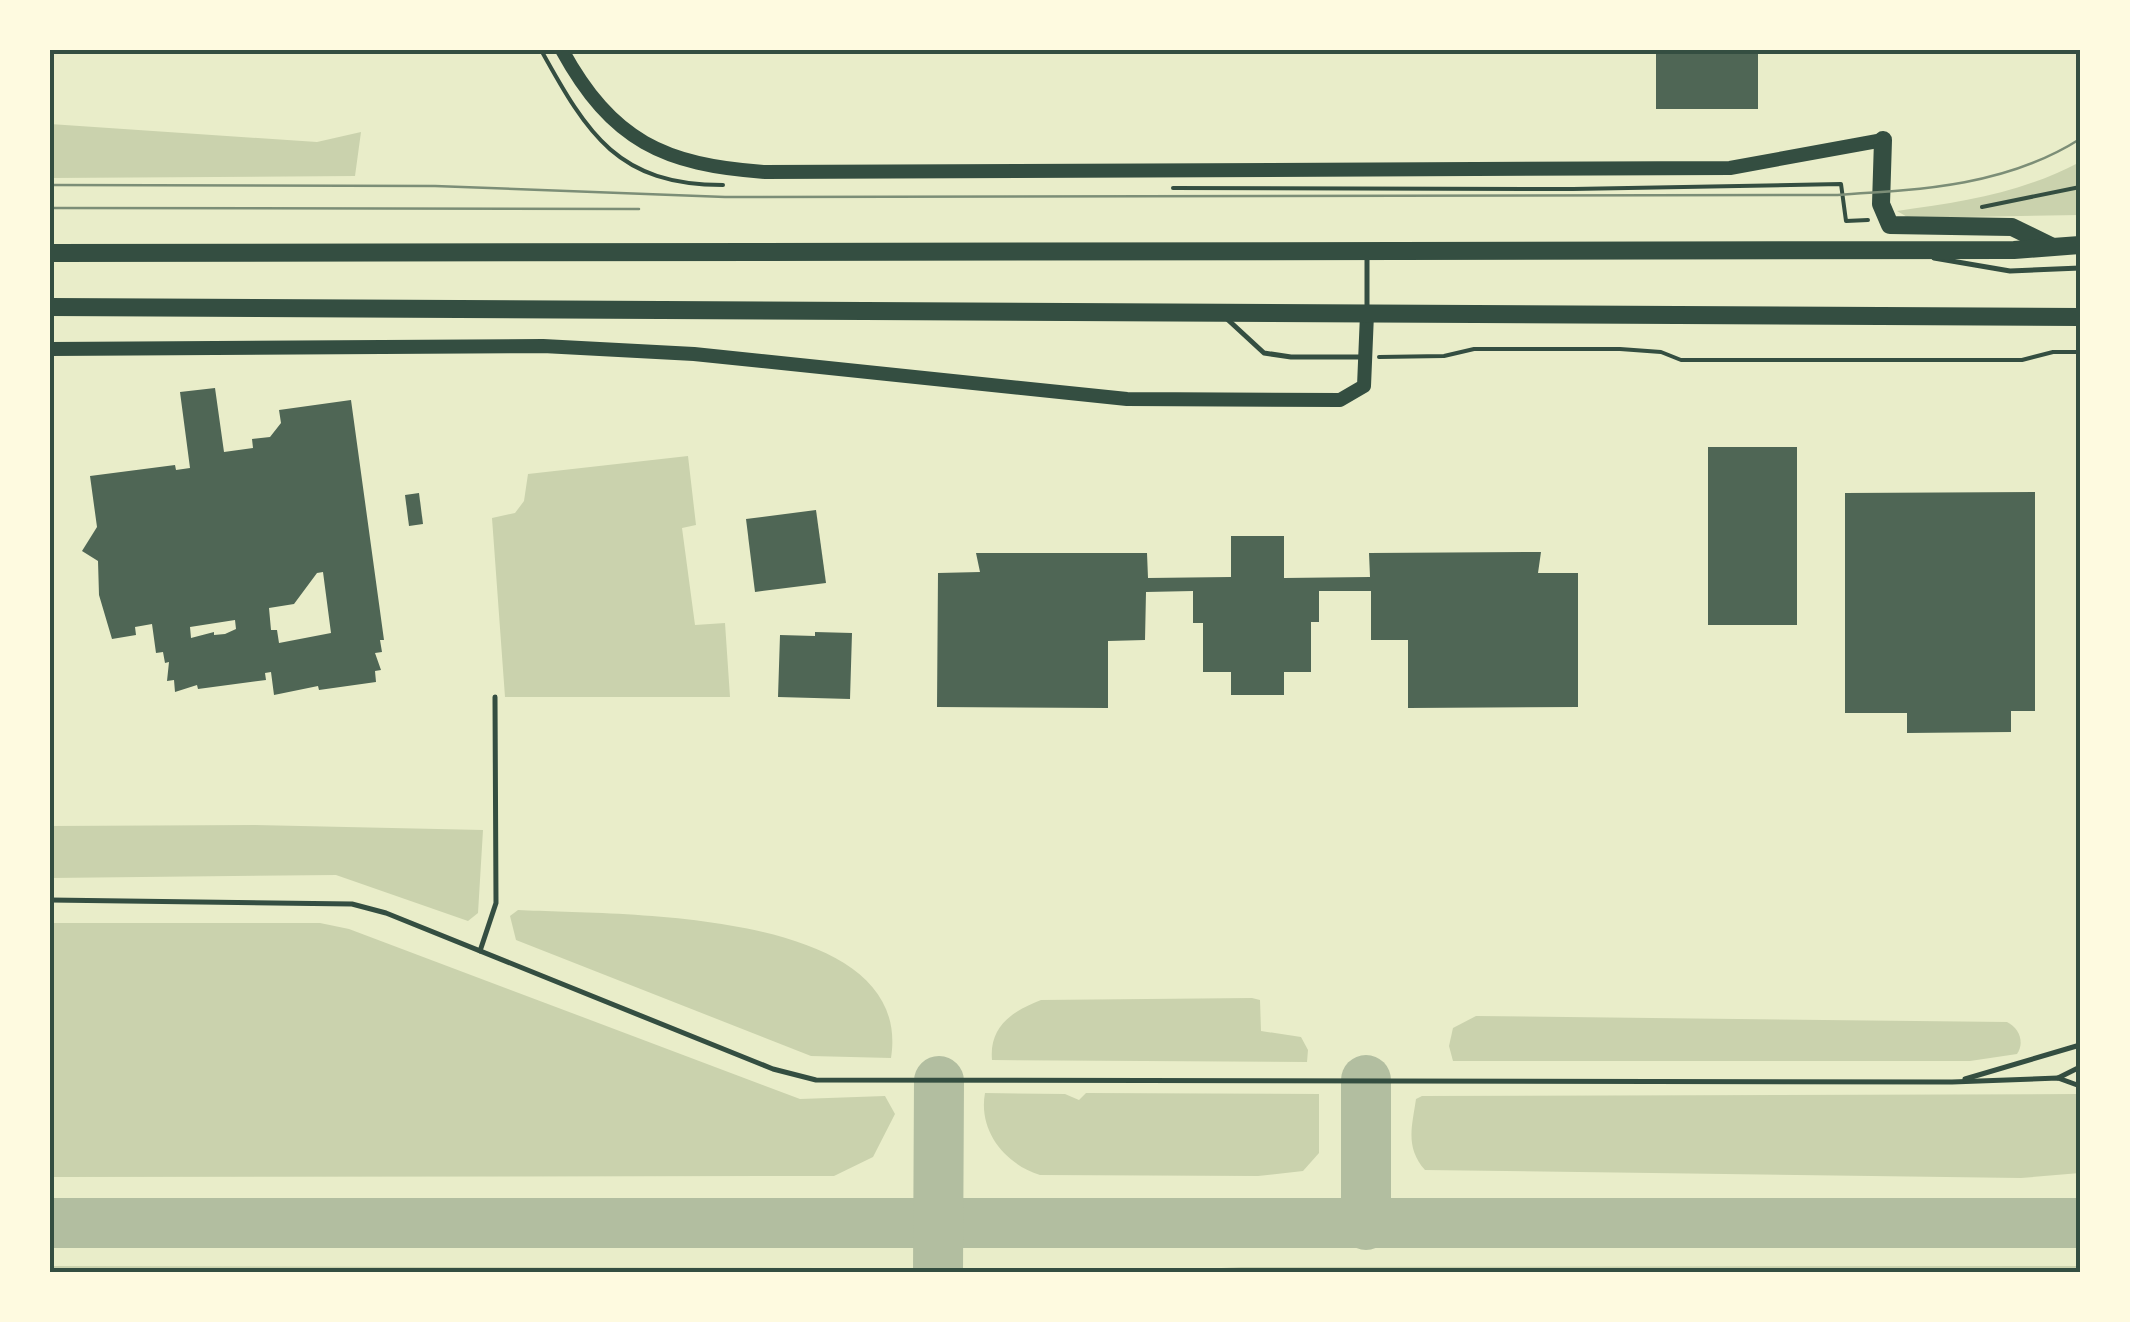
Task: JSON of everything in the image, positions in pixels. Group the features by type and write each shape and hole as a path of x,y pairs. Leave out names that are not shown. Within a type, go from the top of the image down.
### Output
{"main road":[{"path":"1883,140 1881,204 1890,225 2012,227 2056,248"},
{"path":"50,253 1880,250 2080,245"},
{"path":"50,307 2080,318"}],"street":[{"path":"562,50 596,104 638,140 711,168 765,172 1730,168 1883,140"},
{"path":"50,350 562,346 694,354 1046,393 1204,400 1340,400 1364,386 1367,314"}],"lane":[{"path":"1366,250 1367,314"},
{"path":"1880,250 2010,271 2080,268"},
{"path":"1220,312 1264,352 1290,358 1367,357"},
{"path":"480,951 496,903 496,697"},
{"path":"50,900 352,904 773,1069 816,1080 1952,1082 2058,1078 2080,1086"},
{"path":"1952,1082 2080,1044"},
{"path":"2058,1078 2080,1067"}],"path":[{"path":"541,50 574,109 594,135"},
{"path":"1834,184 1844,186 1844,216 1851,221"},
{"path":"1390,357 1444,356 1457,350 1583,349 1661,352 1681,360 2022,360 2053,352 2080,352"}],"green space":[{"path":"50,124 317,142 361,132 355,176 50,178"},
{"path":"2080,162 2080,215 1909,218 1897,211 2014,189"},
{"path":"688,456 696,525 682,528 695,625 725,623 730,697 505,697 492,518 515,513 524,501 528,474"},
{"path":"50,826 483,830 478,913 468,921 336,875 50,878"},
{"path":"518,910 684,919 749,929 808,946 856,971 886,1008 891,1058 811,1056 516,940 510,916"},
{"path":"50,923 320,923 349,929 800,1099 885,1096 895,1114 873,1157 834,1176 50,1177"},
{"path":"1041,1000 1260,1000 1261,1031 1301,1037 1308,1050 1307,1062 992,1060 994,1038 1005,1021"},
{"path":"1476,1016 2007,1022 2021,1040 2017,1054 1970,1061 1453,1061 1449,1046 1453,1028"},
{"path":"985,1093 1065,1094 1079,1100 1086,1093 1319,1094 1319,1153 1303,1171 1258,1176 1040,1175 1016,1163 997,1144 986,1120"},
{"path":"2080,1094 2080,1173 2021,1178 1425,1170 1411,1136 1416,1099 1422,1096"},
{"path":"50,1266 818,1268 830,1272 50,1272"},
{"path":"2080,1266 2080,1272 1142,1272 1241,1267"}],"building":[{"path":"1656,50 1758,50 1758,109 1656,109"},
{"path":"215,388 224,452 253,448 252,439 270,437 281,423 279,410 351,400 384,640 380,640 382,652 375,653 381,670 375,671 376,682 319,690 318,686 274,695 271,672 265,673 266,680 198,689 197,685 175,692 174,680 167,681 169,662 165,663 163,652 156,653 152,624 135,627 136,635 112,639 99,595 98,561 82,551 97,527 90,476 175,465 176,470 190,468 180,392","holes":["323,572 331,633 279,643 277,630 271,630 269,608 294,604 317,573","235,620 236,629 225,634 214,632 191,638 190,627"]},
{"path":"1708,447 1797,447 1797,625 1708,625"},
{"path":"2035,492 2035,711 2011,711 2011,732 1907,733 1907,713 1845,713 1845,493"},
{"path":"419,493 423,524 409,526 405,495"},
{"path":"816,510 826,583 755,592 746,519"},
{"path":"1231,536 1284,536 1284,578 1370,577 1369,553 1541,552 1538,573 1578,573 1578,707 1408,708 1408,640 1371,640 1371,591 1319,591 1319,622 1311,622 1311,672 1284,672 1284,695 1231,695 1231,672 1203,672 1203,623 1193,623 1193,591 1146,592 1145,640 1108,641 1108,708 937,707 938,573 980,572 976,553 1147,553 1148,578 1231,577"},
{"path":"815,632 852,633 850,699 778,697 780,635 815,636"}],"taxiway":[{"path":"1366,1080 1366,1225"},
{"path":"938,1272 939,1081"},
{"path":"50,1223 2080,1223"}],"tram line":[{"path":"50,185 435,186 725,197 1835,195 1962,183 2022,167 2080,139"},
{"path":"50,208 639,209"}]}
